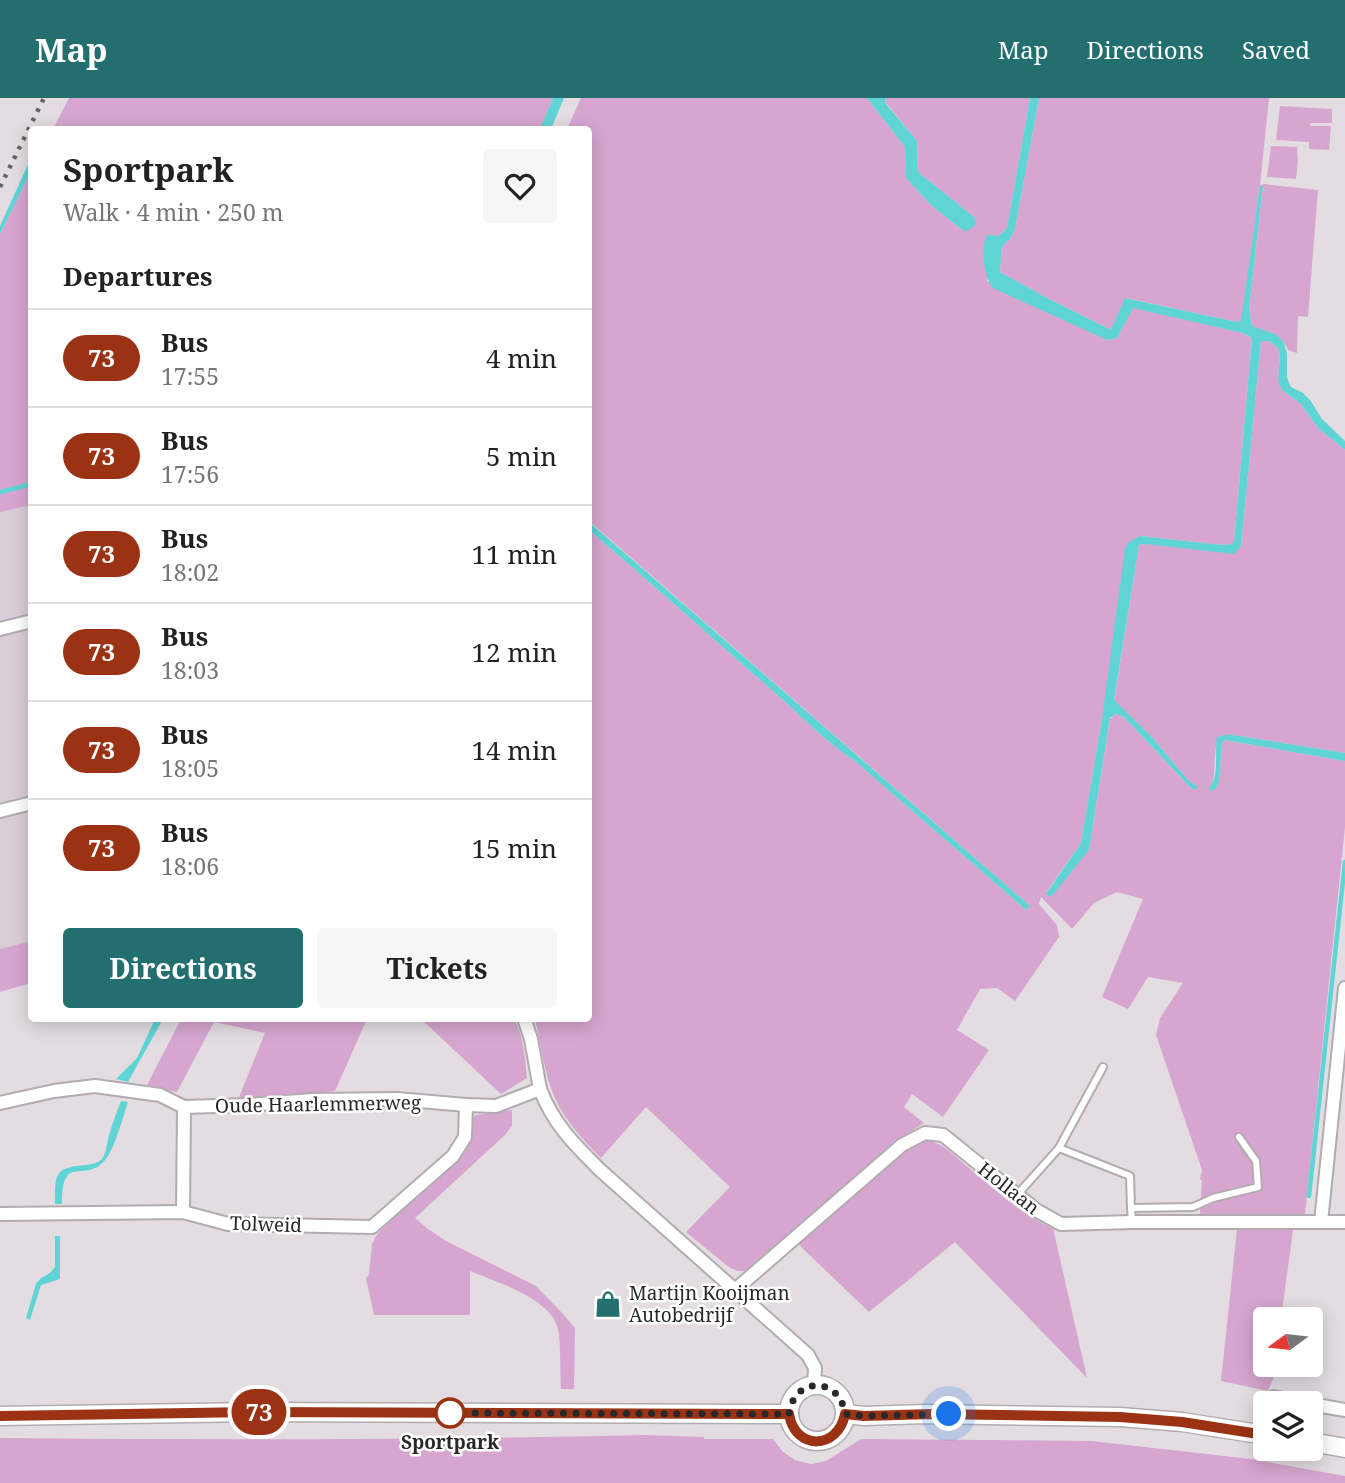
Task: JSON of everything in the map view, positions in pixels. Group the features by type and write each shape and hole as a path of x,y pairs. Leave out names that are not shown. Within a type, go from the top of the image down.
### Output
{"main road":[{"path":"814,1385 827,1387 834,1392 840,1398 845,1414 844,1423 833,1436 817,1442 800,1436 794,1430 789,1414 797,1393 814,1385"},
{"path":"0,1416 253,1412 789,1414"},
{"path":"845,1414 1120,1417 1182,1422 1253,1432"},
{"path":"1323,1444 1345,1448"}],"street":[{"path":"0,629 28,625"},
{"path":"0,811 28,804"},
{"path":"1321,1222 1345,988"},
{"path":"525,1022 540,1089 553,1118 600,1170 808,1354 815,1368 814,1385"},
{"name":"Oude Haarlemmerweg","path":"0,1103 54,1091 95,1086 160,1095 184,1107 313,1100 397,1099 496,1106 540,1089"},
{"name":"Tolweid","path":"0,1214 183,1212 228,1224 372,1227 453,1156 465,1137 466,1105"},
{"path":"183,1212 184,1107"},
{"name":"Hollaan","path":"736,1289 902,1145 925,1133 943,1135 1036,1210 1061,1224 1345,1222"},
{"path":"1323,1406 1345,1410"}],"lane":[{"path":"1017,1195 1059,1148 1103,1067"},
{"path":"1131,1208 1193,1207 1213,1198 1258,1187 1256,1161 1239,1137"},
{"path":"1059,1148 1130,1176 1132,1222"}],"shaded area":[{"path":"69,98 553,98 541,126 55,126"},
{"path":"581,98 867,98 905,147 906,178 931,205 964,231 974,217 918,172 917,141 886,103 885,98 1030,98 1007,228 999,236 987,281 1107,340 1117,338 1133,307 1243,333 1252,338 1234,542 1228,545 1140,536 1102,719 1081,843 1046,893 1089,850 1110,719 1116,714 1124,717 1192,789 1197,789 1151,736 1114,701 1139,545 1241,546 1261,341 1269,341 1278,348 1278,380 1282,390 1301,404 1318,428 1345,450 1345,753 1233,735 1218,737 1210,791 1216,789 1219,781 1222,743 1225,740 1345,761 1345,827 1305,1214 1200,1215 1202,1170 1156,1035 1160,1018 1183,983 1148,977 1128,1009 1102,997 1143,899 1117,892 1094,903 1072,929 1041,897 1039,904 1057,925 1059,937 1015,1001 997,988 980,989 957,1030 989,1050 943,1117 912,1094 904,1107 924,1123 902,1137 745,1271 730,1268 686,1232 730,1187 646,1107 601,1158 564,1115 548,1079 536,1022 592,1022 592,533 1026,910 1030,906 592,523 592,126 568,126"},
{"path":"1039,98 1269,98 1260,185 1318,190 1308,317 1298,316 1297,353 1288,350 1284,342 1252,326 1249,308 1263,187 1260,186 1242,321 1126,298 1111,330 1000,272 1002,247 1015,229"},
{"path":"1280,106 1332,109 1332,123 1310,123 1311,126 1331,126 1329,150 1309,149 1309,142 1276,140"},
{"path":"1271,146 1297,147 1296,179 1267,177"},
{"path":"28,177 28,506 0,512 0,234"},
{"path":"0,425 28,428 28,942 0,949"},
{"path":"28,942 28,984 0,992 0,949"},
{"path":"179,1022 214,1022 177,1092 146,1087"},
{"path":"214,1022 366,1022 335,1091 238,1100 265,1033"},
{"path":"424,1022 515,1022 522,1040 527,1078 501,1094"},
{"path":"512,1110 512,1125 506,1134 415,1218 446,1241 536,1286 564,1315 575,1328 574,1389 561,1389 558,1329 545,1308 521,1292 470,1271 470,1315 374,1315 366,1278 369,1275 372,1244 377,1234 463,1153 470,1139 470,1119 476,1115"},
{"path":"928,1140 950,1151 1019,1209 1053,1228 1087,1378 955,1242 869,1312 797,1243 911,1147"},
{"path":"1237,1229 1293,1230 1283,1307 1253,1307 1253,1377 1273,1377 1268,1391 1221,1381"},
{"path":"645,1435 704,1439 773,1439 783,1452 795,1460 811,1464 826,1461 861,1439 1092,1441 1251,1459 1345,1476 1345,1483 0,1483 0,1438 484,1438"}],"water":[{"path":"553,98 564,98 552,126 541,126"},
{"path":"867,98 885,98 886,104 917,141 918,172 974,217 976,224 969,230 964,231 931,205 906,178 905,147"},
{"path":"1030,98 1039,98 1015,229 1002,247 1000,272 1111,330 1125,298 1241,321 1260,186 1263,186 1249,308 1252,326 1275,334 1284,342 1287,378 1291,387 1310,400 1322,419 1345,441 1345,450 1318,428 1301,404 1282,390 1278,380 1278,348 1269,341 1261,341 1241,546 1234,554 1139,545 1114,700 1151,736 1197,789 1192,789 1124,717 1116,714 1110,718 1089,850 1051,897 1046,894 1081,843 1102,719 1125,548 1129,542 1140,536 1228,545 1234,542 1252,338 1243,333 1133,308 1117,338 1107,340 993,288 985,270 985,241 987,235 999,236 1007,228"},
{"path":"28,165 28,177 0,234 0,226"},
{"path":"592,524 1030,906 1026,910 592,533"},
{"path":"1224,735 1345,753 1345,761 1225,740 1222,743 1219,781 1216,789 1210,791 1216,770 1217,737"},
{"path":"154,1022 161,1022 128,1082 116,1079 137,1058"},
{"path":"121,1101 128,1102 116,1140 106,1159 90,1170 70,1173 63,1188 62,1204 55,1204 56,1179 62,1170 93,1164 102,1159"},
{"path":"55,1236 60,1236 60,1279 41,1285 30,1320 26,1318 36,1284 55,1267"}],"waterway":[{"path":"0,492 28,485"},
{"path":"1309,1196 1345,862"}],"railway":[{"path":"30,126 44,98"},
{"path":"0,187 28,130"}],"bus line":[{"name":"73","path":"0,1416 253,1412 789,1414 794,1430 800,1436 817,1442 833,1436 839,1430 844,1423 845,1414 949,1414 1141,1418 1253,1433"}],"place":[{"name":"Martijn Kooijman Autobedrijf","path":"608,1304"},
{"name":"Sportpark","path":"450,1413"}],"route":[{"path":"450,1413 789,1414 797,1393 814,1385 827,1387 834,1392 844,1406 845,1414 949,1414"}]}
